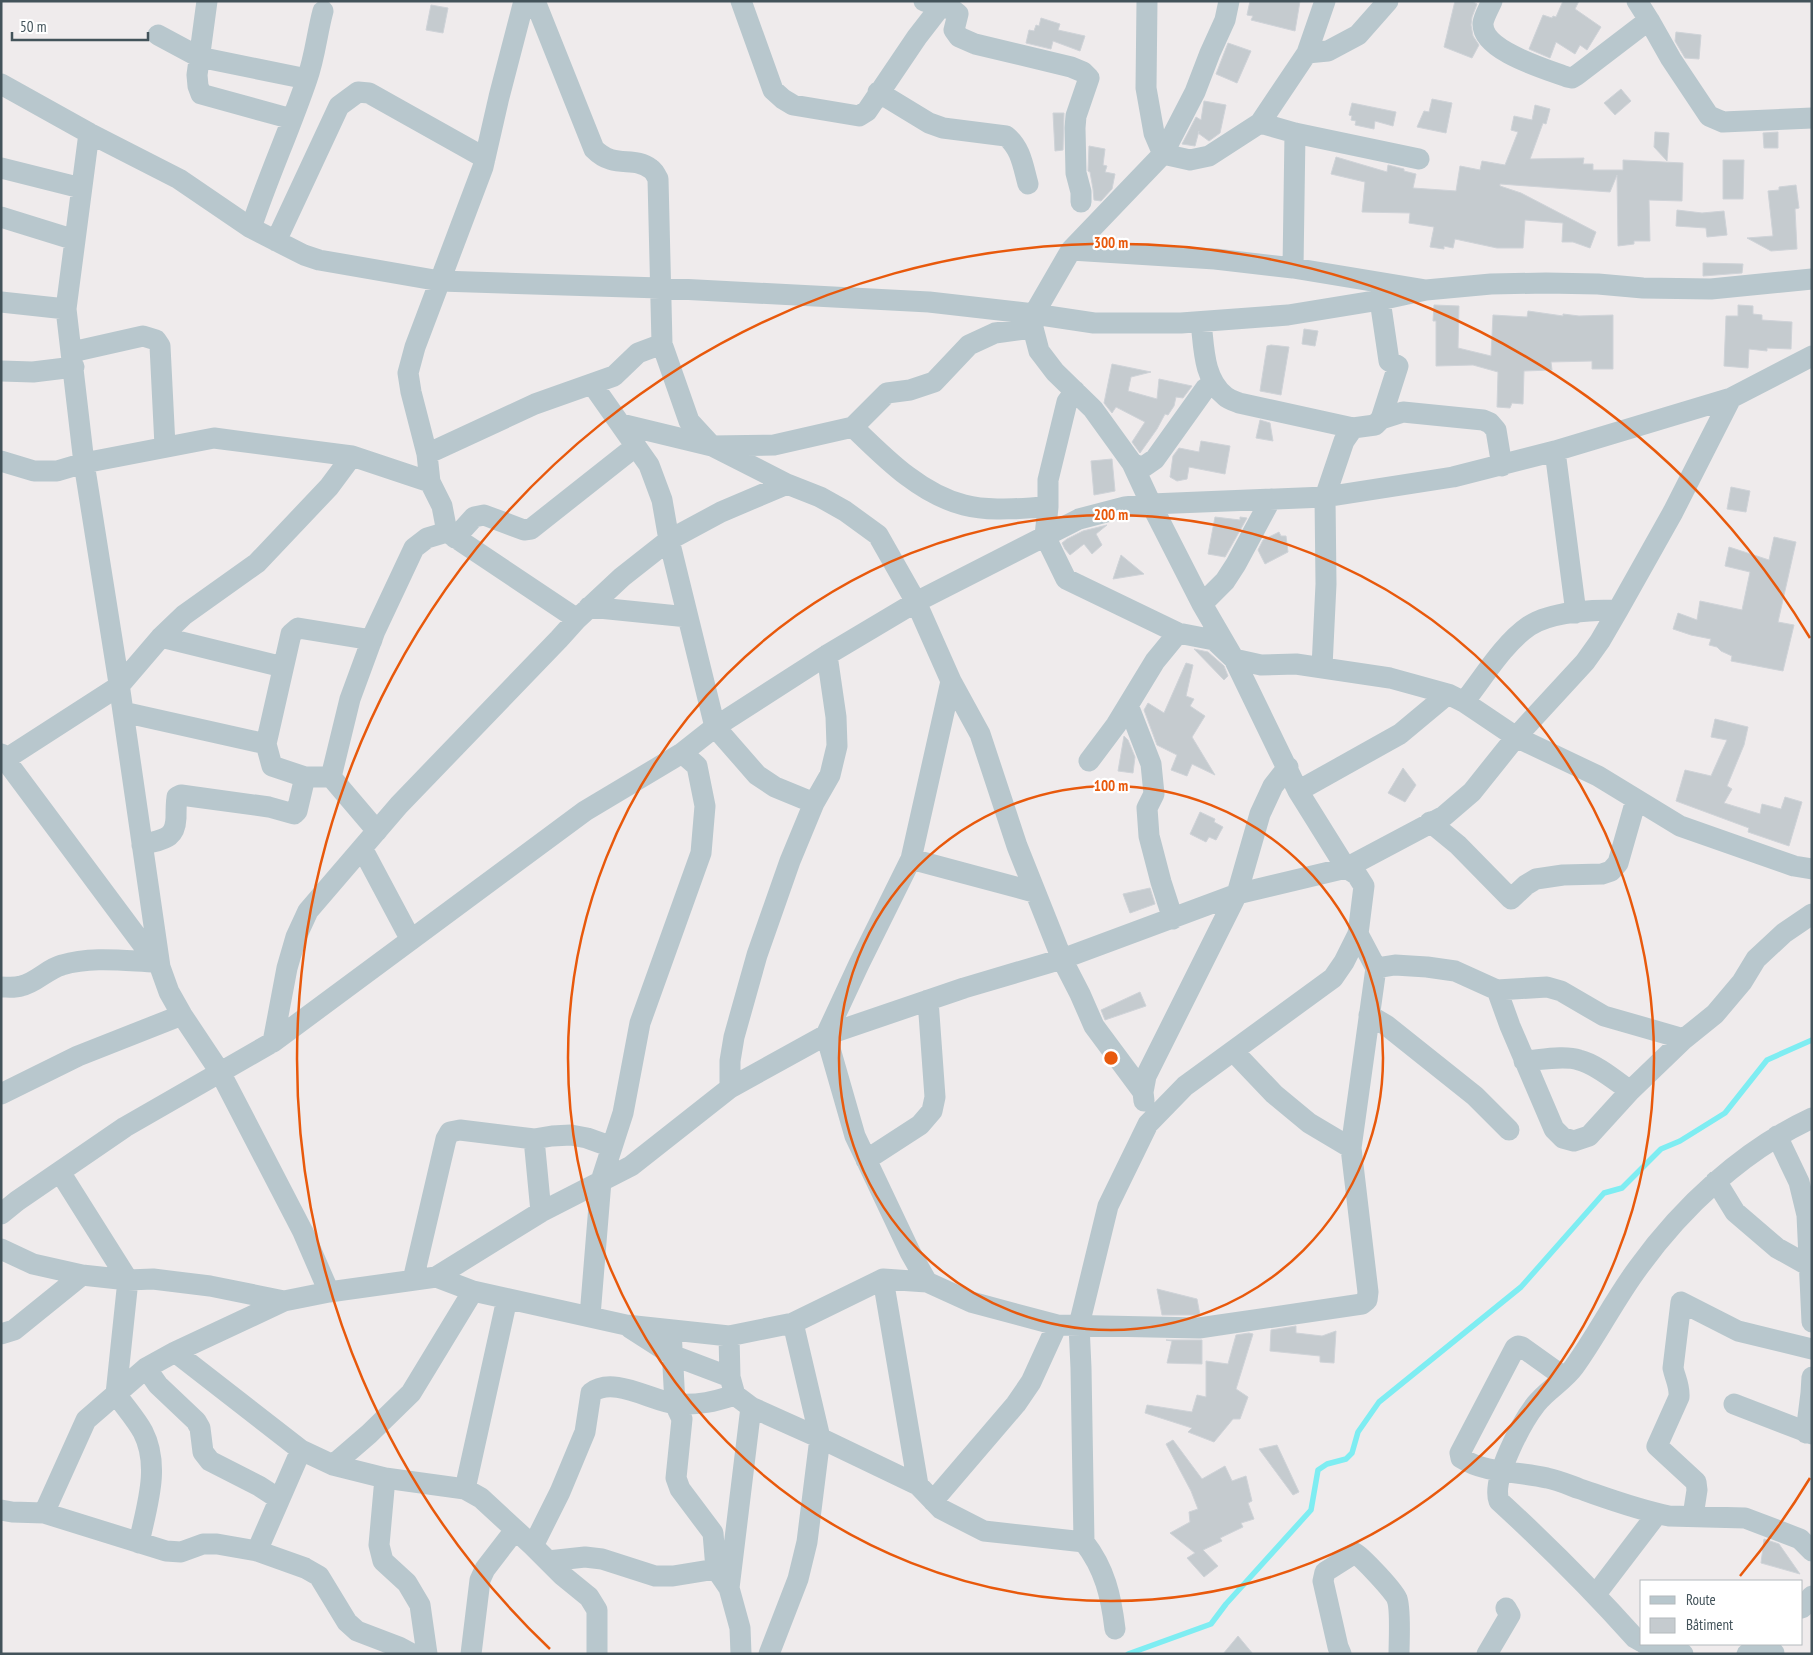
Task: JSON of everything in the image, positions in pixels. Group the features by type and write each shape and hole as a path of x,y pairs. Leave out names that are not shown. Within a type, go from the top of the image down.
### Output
{"street":[{"path":"207,1 197,75 201,94 292,119"},
{"path":"524,1 498,97 485,158 415,347 408,373 427,454 430,482 442,506 451,535 583,613 688,617"},
{"path":"535,1 594,149 610,161 641,164 651,169 658,178 662,344 689,421 712,446 774,445 853,427 886,393 910,390 934,382 970,345 995,333 1033,321"},
{"path":"741,1 773,90 783,100 793,105 859,116 867,110 938,3 958,14 954,30 959,37 975,44 1072,67 1083,72 1089,78 1076,116 1075,128 1076,173 1081,192 1081,202"},
{"path":"1148,1 1146,88 1154,133 1163,154"},
{"path":"1115,1629 1111,1596 1095,1556 1084,1542 1079,1325 1108,1206 1148,1124 1185,1086 1234,1052 1332,978 1344,962 1358,934 1364,886 1357,875 1346,868 1298,791 1234,659 1202,604 1132,463 1093,409 1055,372 1039,351 1033,321 1071,250 1163,154 1195,92 1225,20 1229,1"},
{"path":"1163,154 1190,160 1209,156 1260,123 1307,53 1325,1"},
{"path":"1307,53 1328,51 1358,35 1388,1"},
{"path":"1492,1 1483,22 1485,33 1495,45 1524,61 1567,77 1577,75 1650,20"},
{"path":"1637,1 1705,112 1715,120 1745,122 1812,118"},
{"path":"251,228 307,79 323,11"},
{"path":"158,35 199,56 307,79"},
{"path":"1,84 89,133 179,179 251,228 304,255 318,260 440,281 660,288 929,302 1033,321 1094,324 1201,322 1288,315 1380,300 1426,290 1492,284 1598,284 1643,288 1711,290 1812,279"},
{"path":"276,242 339,106 358,92 369,93 485,158"},
{"path":"878,92 929,123 943,128 1006,136 1014,142 1020,153 1028,184"},
{"path":"1260,123 1296,133 1420,158"},
{"path":"89,133 66,309 84,463 120,686 158,964 169,992 182,1015 220,1072 303,1232 329,1292"},
{"path":"1293,268 1296,133"},
{"path":"1,168 81,188"},
{"path":"1,216 75,240"},
{"path":"1071,250 1215,259 1293,268 1426,290"},
{"path":"1201,322 1207,367 1213,383 1225,396 1239,403 1353,428 1375,425 1381,419 1398,366 1388,361 1380,300"},
{"path":"1,302 66,309"},
{"path":"1,371 33,372 143,336 156,340 160,346 165,446"},
{"path":"427,454 534,404 614,376 638,353 662,344"},
{"path":"1,1214 125,1127 273,1042 585,811 682,753 715,727 827,655 916,602 1079,519 1125,507 1151,504 1325,497 1454,477 1555,451 1731,398 1812,356"},
{"path":"1132,463 1142,468 1155,459 1205,389 1213,383"},
{"path":"592,384 649,465 662,500 669,540 715,727 757,775 775,787 814,803"},
{"path":"1075,391 1067,402 1048,480 1045,536 1066,579 1178,633 1214,640 1234,659 1261,666 1296,664 1390,678 1456,698 1516,737 1598,776 1680,826 1794,866 1812,869"},
{"path":"44,1513 86,1420 146,1368 175,1352 284,1301 329,1292 436,1277 541,1212 631,1166 730,1088 826,1035 964,988 1062,960 1237,894 1346,868 1444,816 1472,792 1516,737 1585,662 1618,610 1673,512 1731,398"},
{"path":"1381,419 1403,412 1483,420 1496,430 1502,466"},
{"path":"621,424 712,446 787,484 820,497 845,511 878,535 916,602 951,681 980,734 1034,892 1062,960 1094,1026 1143,1092"},
{"path":"853,427 900,470 938,497 965,506 1048,508"},
{"path":"1322,667 1326,584 1325,497 1344,441 1353,428"},
{"path":"1,461 34,471 57,471 84,463 214,438 352,456 430,482"},
{"path":"330,777 350,699 372,640 414,548 427,538 451,535 474,517 484,515 524,530 531,529 636,446"},
{"path":"1555,451 1576,612"},
{"path":"158,964 2,758 120,686 161,637 184,615 240,577 257,563 329,487 352,456"},
{"path":"273,1042 287,968 296,937 308,911 399,805 583,613 622,576 669,540 721,512 787,484"},
{"path":"1202,604 1225,581 1271,499"},
{"path":"1298,791 1400,734 1456,698 1511,642 1530,626 1552,617 1576,612 1618,610"},
{"path":"372,640 298,628 291,634 266,744 272,766 305,777 330,777 377,831"},
{"path":"1089,760 1116,725 1155,661 1178,633"},
{"path":"161,637 283,667"},
{"path":"730,1088 730,1061 734,1037 757,954 790,861 814,803 830,775 837,746 836,717 827,655"},
{"path":"927,1282 910,1252 896,1218 855,1136 826,1035 911,859 951,681"},
{"path":"1128,705 1151,764 1154,794 1147,808 1149,836 1160,882 1173,919"},
{"path":"123,712 266,744"},
{"path":"590,1316 601,1181 623,1113 640,1023 701,853 705,806 697,766 682,753"},
{"path":"1148,1124 1143,1092 1146,1076 1237,894 1260,814 1273,786 1288,767"},
{"path":"142,845 172,835 176,828 176,803 181,795 269,807 294,814 297,811 305,777"},
{"path":"1430,822 1458,845 1511,899 1526,885 1536,879 1602,874 1611,871 1618,863 1636,800"},
{"path":"362,848 410,940"},
{"path":"911,859 1034,892"},
{"path":"1497,990 1524,1061 1554,1129 1563,1138 1574,1141 1589,1136 1630,1091 1684,1039 1715,1014 1742,982 1756,959 1784,933 1812,914"},
{"path":"436,1277 473,1291 626,1325 729,1336 793,1323 883,1279 927,1282 972,1302 1057,1325 1199,1328 1362,1304 1367,1300 1368,1292 1351,1148 1376,968 1358,934"},
{"path":"1,987 20,987 31,983 49,970 62,964 91,960 158,964"},
{"path":"1376,968 1394,965 1427,967 1456,972 1497,990 1533,987 1553,988 1561,990 1604,1016 1684,1039"},
{"path":"866,1160 920,1125 932,1111 936,1097 928,1000"},
{"path":"1,1094 78,1056 182,1015"},
{"path":"1369,1015 1386,1024 1474,1096 1509,1130"},
{"path":"1234,1052 1274,1094 1309,1123 1351,1148"},
{"path":"1524,1061 1568,1058 1579,1060 1589,1064 1630,1091"},
{"path":"1640,1641 1596,1594 1499,1501 1498,1490 1502,1471 1518,1432 1537,1403 1573,1368 1637,1269 1660,1238 1716,1181 1776,1136 1812,1118"},
{"path":"413,1280 446,1138 450,1132 460,1130 534,1140 571,1135 587,1138 612,1147"},
{"path":"1776,1136 1799,1182 1807,1215 1811,1266 1812,1322"},
{"path":"534,1140 541,1212"},
{"path":"60,1172 128,1280 116,1394 143,1431 150,1448 152,1471 139,1543"},
{"path":"1716,1181 1735,1212 1777,1248 1811,1266"},
{"path":"1,1250 33,1264 82,1275 128,1280 153,1279 210,1286 284,1301"},
{"path":"1,1334 14,1330 82,1275"},
{"path":"883,1279 918,1485"},
{"path":"333,1465 369,1434 410,1393 473,1291"},
{"path":"465,1489 507,1299"},
{"path":"1693,1516 1698,1490 1696,1482 1657,1446 1679,1397 1680,1388 1674,1376 1673,1368 1681,1302 1738,1331 1812,1349"},
{"path":"768,1654 798,1579 805,1551 820,1438 793,1323"},
{"path":"626,1325 672,1355 820,1438 918,1485 941,1509 984,1531 1084,1542"},
{"path":"933,1501 1016,1404 1031,1382 1057,1325"},
{"path":"671,1330 675,1404 682,1419 676,1478 680,1489 713,1532 716,1569 728,1588 740,1628 741,1654"},
{"path":"728,1588 739,1393 729,1336"},
{"path":"1564,1378 1522,1347 1518,1346 1515,1348 1460,1452 1461,1458 1502,1471 1547,1478 1657,1514 1745,1518 1800,1539 1812,1551"},
{"path":"175,1352 301,1450 333,1465 385,1478 465,1489 481,1498 534,1546 562,1575 590,1597 597,1610 597,1654"},
{"path":"146,1368 158,1385 196,1421 200,1428 203,1452 210,1460 280,1499"},
{"path":"1734,1404 1809,1433 1812,1377"},
{"path":"534,1546 560,1492 585,1432 591,1393 598,1388 605,1387 633,1390 675,1404 708,1404 739,1393"},
{"path":"257,1551 301,1450"},
{"path":"385,1478 379,1545 383,1560 407,1583 420,1605 427,1654"},
{"path":"1,1510 44,1513 166,1551 181,1552 202,1544 217,1544 257,1551 305,1568 319,1576 347,1622 357,1631 412,1654"},
{"path":"1596,1594 1657,1514"},
{"path":"471,1654 480,1580 485,1569 515,1530"},
{"path":"1341,1654 1338,1648 1323,1577 1325,1572 1355,1554 1359,1555 1398,1599 1399,1654"},
{"path":"548,1561 586,1557 602,1559 655,1576 673,1576 716,1569"},
{"path":"1803,1607 1812,1596"},
{"path":"1487,1654 1510,1615 1506,1608"},
{"path":"1650,1645 1677,1650"},
{"path":"1746,1654 1752,1650 1776,1650"}],"building":[{"path":"1250,1 1300,1 1295,31 1251,20 1253,16 1247,15"},
{"path":"1455,1 1472,1 1477,4 1471,25 1473,36 1479,45 1472,58 1444,47"},
{"path":"1563,1 1579,1 1575,9 1601,27 1587,50 1580,45 1575,54 1556,42 1550,58 1529,49 1543,15 1552,18 1553,16 1556,17"},
{"path":"431,5 448,8 443,33 426,30"},
{"path":"1041,18 1060,24 1058,30 1085,36 1080,51 1053,41 1051,49 1026,43 1029,30 1034,31 1036,25 1039,26"},
{"path":"1676,32 1701,35 1699,59 1685,58 1675,41"},
{"path":"1228,43 1251,51 1237,83 1216,74"},
{"path":"1621,89 1631,101 1615,115 1604,103"},
{"path":"1432,99 1452,103 1446,133 1417,127 1424,111 1429,112"},
{"path":"1204,101 1226,105 1220,133 1209,141 1198,133 1195,146 1182,144 1196,117 1201,120"},
{"path":"1352,103 1396,112 1393,126 1375,121 1374,129 1355,125 1356,121 1351,120 1352,116 1349,115"},
{"path":"1535,105 1550,109 1546,124 1543,123 1530,159 1584,158 1583,164 1593,164 1593,170 1623,170 1623,160 1683,163 1682,201 1649,200 1650,241 1634,241 1634,244 1618,246 1617,175 1610,192 1500,184 1500,186 1521,193 1596,232 1590,248 1573,242 1562,242 1563,223 1525,220 1523,248 1497,248 1455,239 1453,248 1444,246 1444,249 1430,247 1434,227 1409,223 1410,213 1362,212 1365,182 1331,174 1336,157 1387,172 1388,165 1404,169 1404,171 1416,174 1413,188 1456,191 1460,166 1480,170 1482,161 1505,165 1518,132 1511,130 1514,116 1532,120"},
{"path":"1053,113 1064,113 1063,150 1055,151"},
{"path":"1655,132 1669,133 1667,161 1654,147"},
{"path":"1778,132 1778,148 1764,148 1763,133"},
{"path":"1089,146 1105,149 1103,165 1107,166 1105,172 1115,174 1112,189 1101,201 1094,200 1090,172 1088,171"},
{"path":"1723,160 1744,160 1743,199 1723,199"},
{"path":"1796,185 1799,208 1795,209 1797,249 1771,251 1747,238 1773,236 1768,191 1779,190 1779,187"},
{"path":"1677,210 1702,213 1724,211 1727,235 1707,237 1706,228 1676,226"},
{"path":"1703,263 1743,264 1742,273 1703,276"},
{"path":"1434,305 1459,306 1458,348 1491,356 1493,315 1527,317 1528,311 1563,316 1563,314 1579,316 1613,315 1613,369 1592,369 1592,361 1551,362 1552,370 1524,371 1523,404 1512,403 1510,408 1497,407 1498,372 1473,365 1436,366 1436,321 1433,321"},
{"path":"1738,305 1753,306 1753,314 1762,315 1762,320 1792,322 1791,349 1767,348 1767,351 1749,349 1748,368 1724,366 1726,316 1738,316"},
{"path":"1304,329 1318,331 1315,346 1302,344"},
{"path":"1267,346 1289,347 1281,395 1260,391"},
{"path":"1112,364 1151,372 1131,377 1128,391 1157,399 1159,379 1192,386 1183,398 1176,397 1174,406 1168,415 1165,414 1140,453 1132,442 1145,422 1116,407 1112,413 1104,403"},
{"path":"1260,420 1270,423 1273,441 1256,438"},
{"path":"1201,441 1230,446 1225,474 1189,467 1187,479 1177,481 1170,477 1173,456 1179,448 1199,452"},
{"path":"1112,459 1115,491 1094,495 1091,461"},
{"path":"1731,487 1750,491 1746,512 1727,509"},
{"path":"1215,517 1240,520 1240,517 1247,518 1225,557 1208,554"},
{"path":"1107,525 1096,534 1102,545 1092,554 1084,544 1070,555 1062,543 1083,531"},
{"path":"1279,532 1281,536 1286,536 1288,552 1265,564 1258,550 1263,540"},
{"path":"1774,537 1796,542 1778,622 1794,625 1783,671 1731,661 1732,656 1717,647 1709,645 1711,639 1673,629 1678,613 1697,620 1700,601 1742,610 1750,572 1725,566 1729,547 1769,560"},
{"path":"1121,555 1144,574 1113,579"},
{"path":"1194,649 1208,652 1224,666 1228,676 1224,680"},
{"path":"1186,663 1193,665 1186,696 1194,699 1190,706 1205,716 1192,737 1215,775 1192,764 1187,776 1171,770 1177,755 1157,745 1144,710 1148,703 1164,713"},
{"path":"1715,719 1748,727 1744,745 1727,786 1732,789 1724,803 1760,814 1762,804 1781,809 1785,797 1802,802 1789,846 1748,832 1749,828 1676,801 1685,770 1711,776 1727,740 1711,737"},
{"path":"1124,736 1128,740 1135,757 1133,773 1118,771"},
{"path":"1403,768 1416,785 1405,802 1388,793"},
{"path":"1200,812 1215,819 1214,822 1223,827 1216,840 1209,837 1206,842 1190,834"},
{"path":"1150,888 1155,904 1130,913 1123,894"},
{"path":"1140,992 1146,1006 1105,1020 1101,1010"},
{"path":"1157,1289 1197,1299 1200,1315 1162,1315"},
{"path":"1296,1326 1296,1333 1322,1336 1336,1331 1334,1363 1320,1362 1320,1356 1270,1351 1271,1330"},
{"path":"1253,1334 1236,1389 1248,1397 1240,1419 1233,1419 1214,1442 1188,1432 1192,1428 1145,1413 1147,1405 1192,1412 1197,1395 1206,1397 1206,1361 1228,1364 1236,1335"},
{"path":"1166,1340 1202,1340 1202,1364 1167,1363 1172,1341"},
{"path":"1173,1440 1202,1479 1225,1466 1232,1481 1246,1476 1252,1501 1248,1503 1254,1519 1241,1523 1243,1527 1220,1538 1222,1541 1203,1550 1218,1566 1204,1577 1187,1558 1195,1553 1170,1533 1190,1522 1189,1512 1198,1509 1191,1491 1166,1444"},
{"path":"1277,1445 1299,1492 1293,1495 1259,1449"},
{"path":"1764,1539 1779,1544 1800,1574 1761,1563"},
{"path":"1238,1636 1253,1654 1223,1654"}],"waterway":[{"path":"1128,1654 1211,1624 1226,1604 1311,1510 1318,1470 1327,1464 1346,1459 1352,1453 1358,1432 1379,1402 1521,1287 1604,1193 1622,1188 1661,1149 1680,1141 1725,1113 1767,1060 1812,1040"}]}
